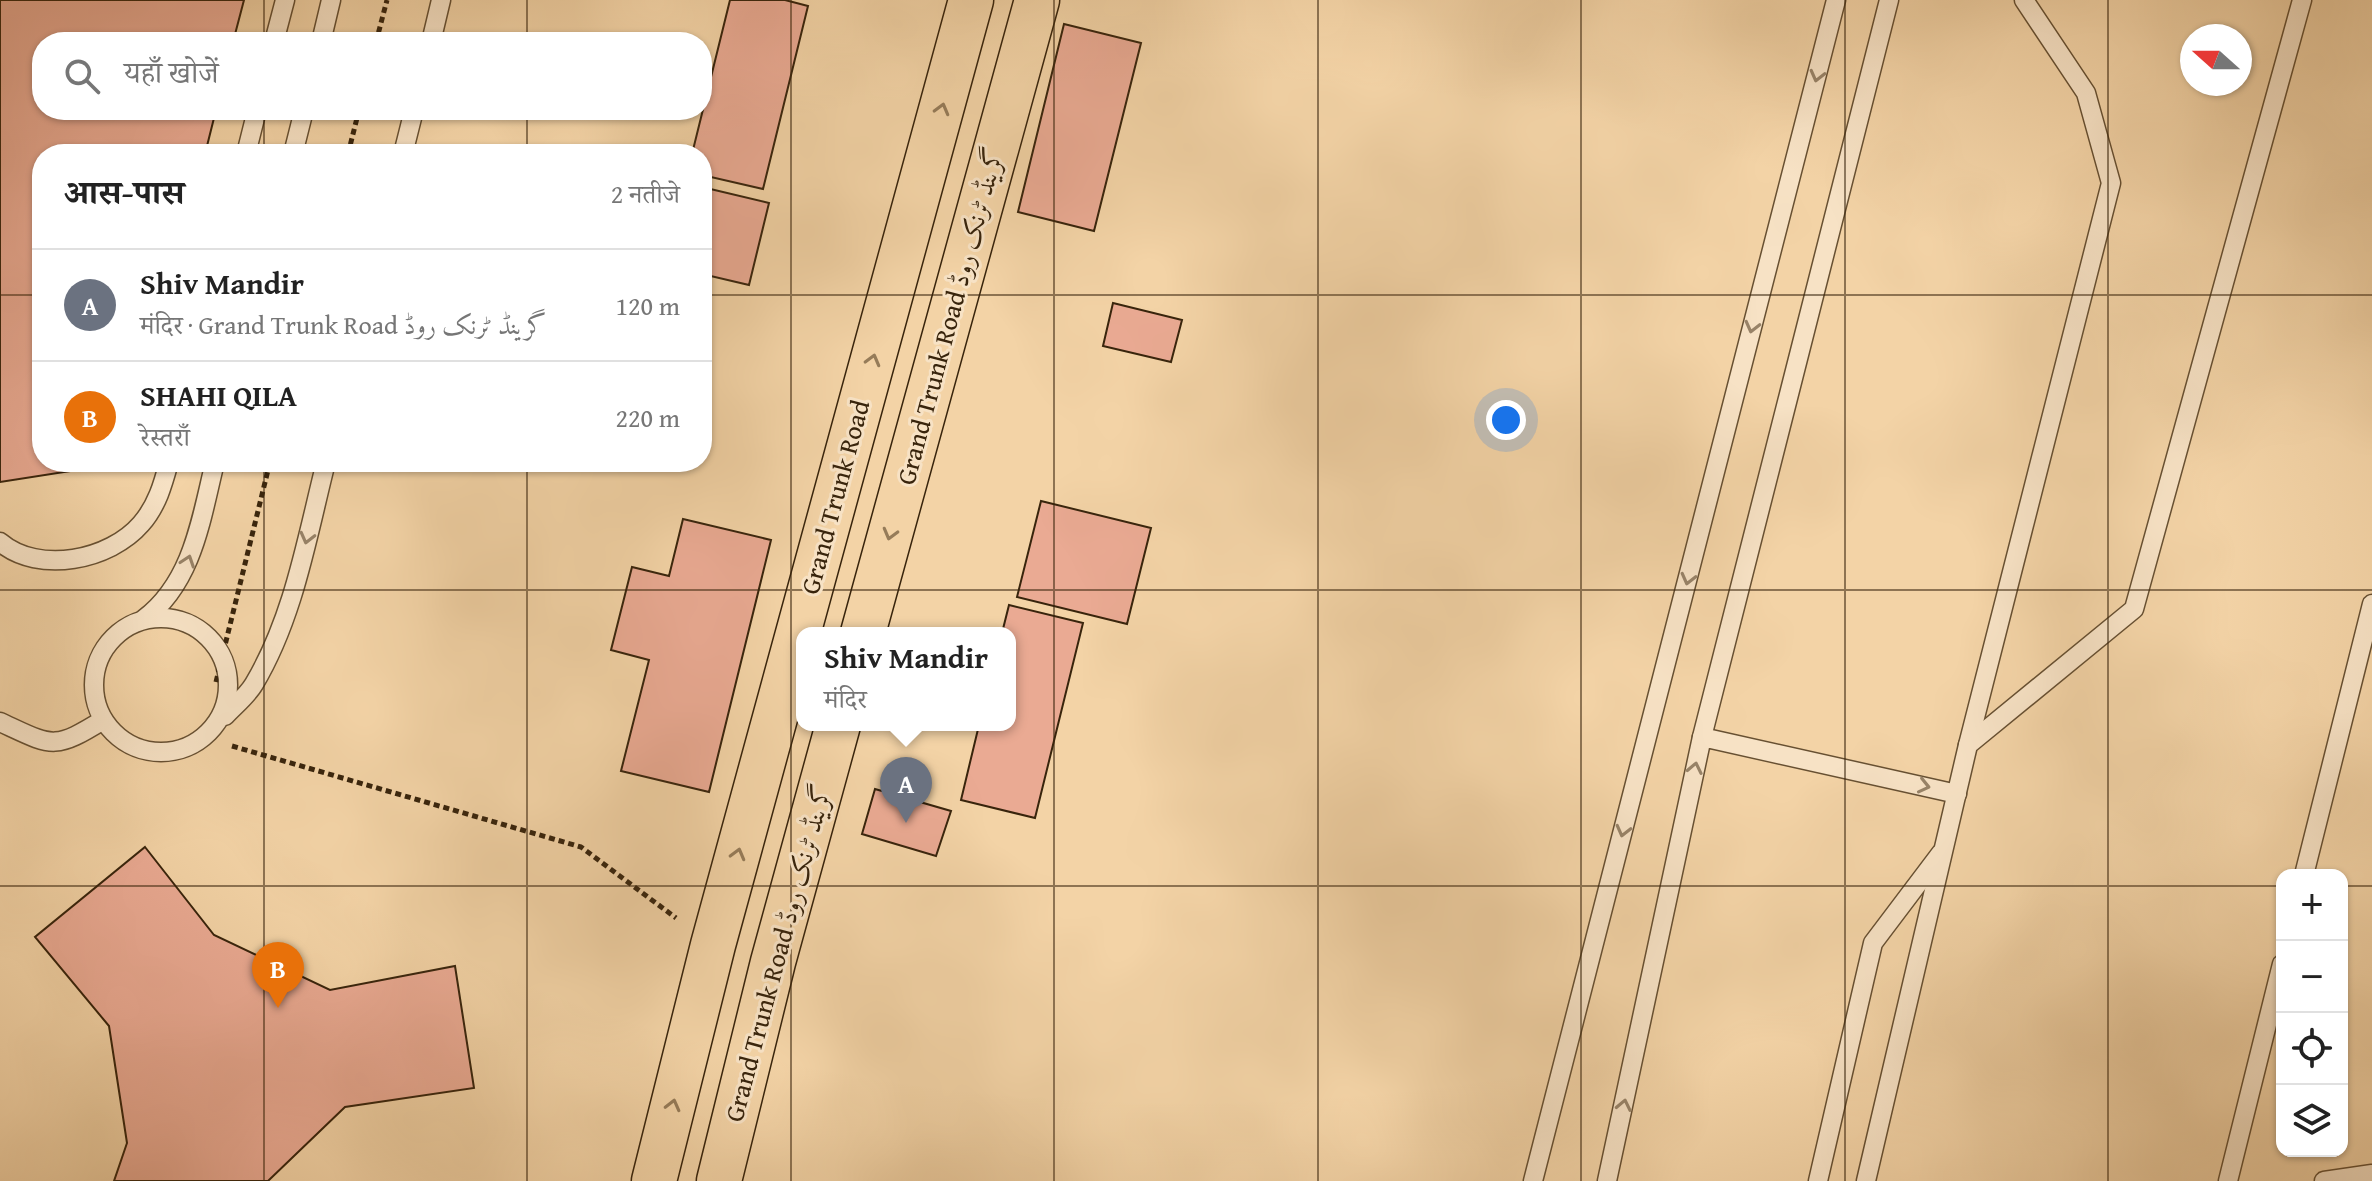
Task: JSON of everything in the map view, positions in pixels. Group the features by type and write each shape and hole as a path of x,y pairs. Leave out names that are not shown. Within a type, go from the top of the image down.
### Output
{"highway":[{"name":"Grand Trunk Road","path":"800,627 971,0"},
{"name":"Grand Trunk Road گرینڈ ٹرنک روڈ","path":"865,627 1037,0"},
{"name":"Grand Trunk Road","path":"654,1181 713,945 796,641"},
{"name":"Grand Trunk Road گرینڈ ٹرنک روڈ","path":"719,1181 773,962 836,731"}],"lane":[{"path":"277,32 285,0"},
{"path":"323,32 331,0"},
{"path":"433,32 441,0"},
{"path":"1533,1181 1836,0"},
{"path":"1607,1181 1702,737 1889,0"},
{"path":"1866,1181 1968,745 2111,183 2086,93 2024,0"},
{"path":"1968,745 2134,609 2302,0"},
{"path":"248,144 254,120"},
{"path":"296,144 302,120"},
{"path":"406,144 412,120"},
{"path":"0,542 40,559 77,559 112,547 141,524 161,493 166,472"},
{"path":"212,472 186,567 176,588 142,621 114,637 101,654 94,675 94,698 103,720 128,744 161,753 183,749 204,738 253,686 278,634 293,592 323,472"},
{"path":"2306,869 2372,604"},
{"path":"142,621 173,619 193,626 210,639 222,656 228,677 228,698 219,721 204,738"},
{"path":"0,722 40,740 66,743 103,720"},
{"path":"1702,737 1957,794"},
{"path":"1818,1181 1873,943 1944,849"},
{"path":"2228,1181 2276,988"},
{"path":"2324,1181 2372,1174"}],"path":[{"path":"379,32 387,0"},
{"path":"350,144 356,120"},
{"path":"268,472 204,738 581,847 713,945"}],"building":[{"path":"0,0 244,0 236,32 32,32 32,120 214,120 208,144 32,144 32,472 64,472 0,482"},
{"path":"730,0 785,0 808,6 763,189 712,177 712,144 694,144 700,120 712,120 712,73"},
{"path":"1064,24 1141,43 1094,231 1018,212"},
{"path":"712,189 769,203 749,285 712,276"},
{"path":"1113,303 1182,320 1171,362 1103,346"},
{"path":"1041,501 1151,528 1127,624 1017,597"},
{"path":"683,519 771,540 709,792 621,771 649,660 611,650 632,567 669,576"},
{"path":"1009,605 1083,623 1035,818 961,800 978,731 1016,731 1016,627 1004,627"},
{"path":"875,789 951,811 936,856 862,834"},
{"path":"145,847 214,935 330,990 455,966 474,1088 345,1107 268,1181 114,1181 127,1143 109,1026 35,937"}],"place":[{"name":"Shiv Mandir","path":"906,823"},
{"name":"SHAHI QILA","path":"278,1008"}]}
